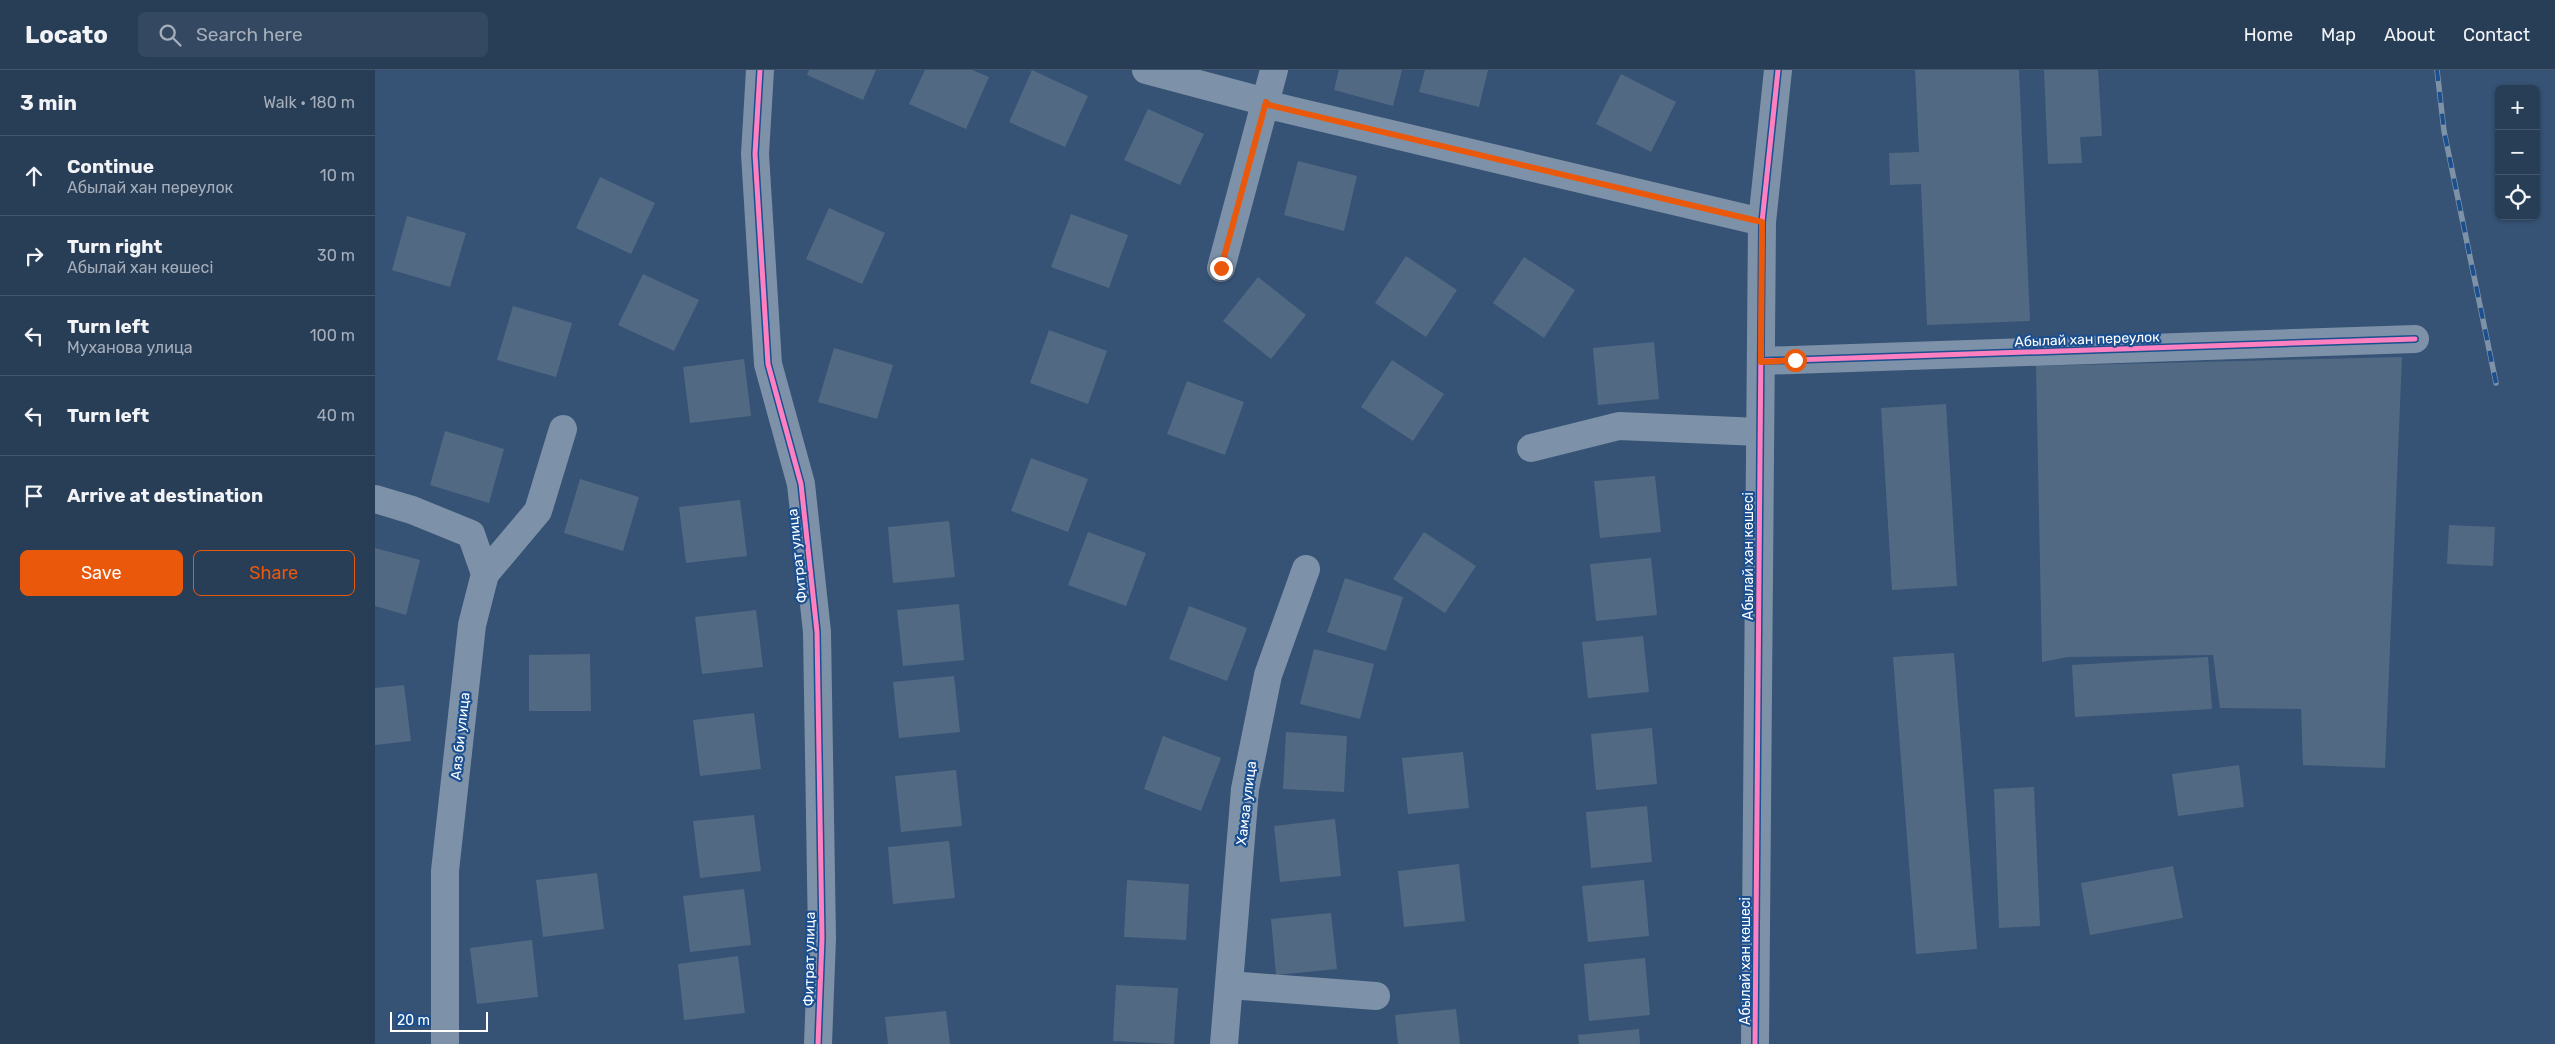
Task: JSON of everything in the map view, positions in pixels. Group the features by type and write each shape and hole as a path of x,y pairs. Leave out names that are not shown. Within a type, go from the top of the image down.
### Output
{"street":[{"name":"Фитрат улица","path":"760,70 755,154 768,364 801,484 817,632 822,938 819,1044"},
{"path":"1145,70 1266,102 1269,105 1762,222"},
{"path":"1221,268 1274,70"},
{"name":"Абылай хан көшесі","path":"1755,1044 1762,222 1778,70"},
{"name":"Абылай хан переулок","path":"1761,362 2415,338"},
{"path":"1531,448 1619,426 1760,432"},
{"path":"485,574 538,511 563,429"},
{"path":"375,499 412,510 471,534 485,574"},
{"name":"Хамза улица","path":"1224,1044 1245,789 1268,675 1306,569"},
{"name":"Аяз би улица","path":"445,1044 445,871 472,625 485,574"},
{"path":"1229,985 1376,996"}],"building":[{"path":"809,70 876,70 863,100 807,75"},
{"path":"925,70 972,70 989,77 966,129 909,104"},
{"path":"1032,70 1088,96 1065,147 1009,122"},
{"path":"1339,70 1402,70 1393,106 1334,90"},
{"path":"1425,70 1488,70 1479,107 1419,92"},
{"path":"1915,70 2019,70 2030,321 1927,325 1921,184 1890,185 1889,153 1919,152"},
{"path":"2044,70 2098,70 2102,136 2080,137 2082,163 2048,164"},
{"path":"1621,74 1676,102 1651,152 1596,124"},
{"path":"1148,109 1204,134 1180,185 1124,160"},
{"path":"1298,161 1357,176 1344,231 1284,215"},
{"path":"600,177 655,203 631,254 576,228"},
{"path":"829,208 885,233 862,284 806,259"},
{"path":"1071,214 1128,235 1109,288 1051,267"},
{"path":"407,216 466,233 450,287 392,270"},
{"path":"1406,256 1457,290 1426,337 1375,303"},
{"path":"1524,257 1575,290 1544,338 1493,303"},
{"path":"643,274 699,300 674,351 618,325"},
{"path":"1258,277 1306,315 1271,359 1223,321"},
{"path":"513,306 572,323 556,377 497,360"},
{"path":"1049,330 1107,351 1088,404 1030,383"},
{"path":"1654,342 1659,399 1598,405 1593,348"},
{"path":"834,348 893,365 877,419 818,402"},
{"path":"2402,357 2385,768 2303,765 2301,709 2220,708 2213,655 2068,657 2042,662 2036,366"},
{"path":"744,359 751,416 690,423 683,367"},
{"path":"1392,360 1444,394 1413,441 1361,407"},
{"path":"1187,381 1244,402 1225,455 1167,434"},
{"path":"1946,404 1957,586 1892,590 1881,408"},
{"path":"445,431 504,449 489,503 430,485"},
{"path":"1031,458 1088,479 1068,532 1011,511"},
{"path":"1655,476 1661,532 1600,538 1594,481"},
{"path":"580,479 639,497 623,551 564,533"},
{"path":"740,500 747,556 686,563 679,507"},
{"path":"949,521 955,577 893,583 888,527"},
{"path":"2449,525 2495,527 2493,566 2447,564"},
{"path":"1088,532 1146,553 1126,606 1068,585"},
{"path":"1424,532 1476,566 1445,613 1393,579"},
{"path":"375,548 420,560 406,615 375,606"},
{"path":"1651,558 1657,615 1596,621 1590,564"},
{"path":"1345,578 1403,597 1386,651 1327,632"},
{"path":"959,604 964,660 903,666 897,610"},
{"path":"1189,606 1247,628 1227,681 1169,659"},
{"path":"756,610 763,667 702,674 695,617"},
{"path":"1643,636 1649,692 1588,698 1582,642"},
{"path":"1314,649 1374,664 1360,719 1300,704"},
{"path":"1954,653 1977,949 1916,954 1893,657"},
{"path":"590,654 591,711 529,711 529,655"},
{"path":"2208,657 2212,709 2075,717 2072,665"},
{"path":"954,676 960,732 899,738 893,682"},
{"path":"404,685 411,741 375,745 375,688"},
{"path":"754,713 761,769 700,776 693,720"},
{"path":"1652,728 1657,784 1596,790 1591,734"},
{"path":"1286,732 1347,736 1344,792 1283,789"},
{"path":"1163,736 1221,758 1201,811 1144,789"},
{"path":"1463,752 1469,808 1408,814 1402,758"},
{"path":"2239,765 2244,807 2178,816 2172,774"},
{"path":"956,770 962,826 901,832 895,776"},
{"path":"2034,787 2040,926 1999,928 1994,789"},
{"path":"1647,806 1652,862 1591,868 1586,812"},
{"path":"754,815 761,871 700,878 693,821"},
{"path":"1335,819 1341,876 1280,882 1274,826"},
{"path":"949,841 955,898 893,904 888,847"},
{"path":"1459,864 1465,921 1404,927 1398,871"},
{"path":"2173,866 2183,918 2090,935 2081,883"},
{"path":"597,873 604,929 543,937 536,880"},
{"path":"1127,880 1189,884 1186,940 1124,937"},
{"path":"1644,880 1649,936 1588,942 1582,886"},
{"path":"744,889 751,945 690,952 683,896"},
{"path":"1331,913 1337,969 1276,975 1271,919"},
{"path":"532,940 538,997 477,1004 470,948"},
{"path":"738,956 745,1013 684,1020 678,964"},
{"path":"1645,958 1650,1015 1589,1021 1584,964"},
{"path":"1116,985 1178,988 1174,1044 1113,1041"},
{"path":"1456,1009 1460,1044 1398,1044 1395,1015"},
{"path":"946,1011 950,1044 888,1044 885,1017"},
{"path":"1639,1029 1640,1044 1579,1044 1578,1035"}],"railway":[{"path":"2437,70 2444,131 2496,383"}],"cycle path":[{"path":"760,70 755,154 768,364 801,484 817,632 822,938 818,1044"},
{"path":"1755,1044 1762,222 1778,70"},
{"path":"1761,361 2415,339"}],"route":[{"path":"1221,268 1266,102 1269,105 1762,222 1761,362 1795,360"}]}
